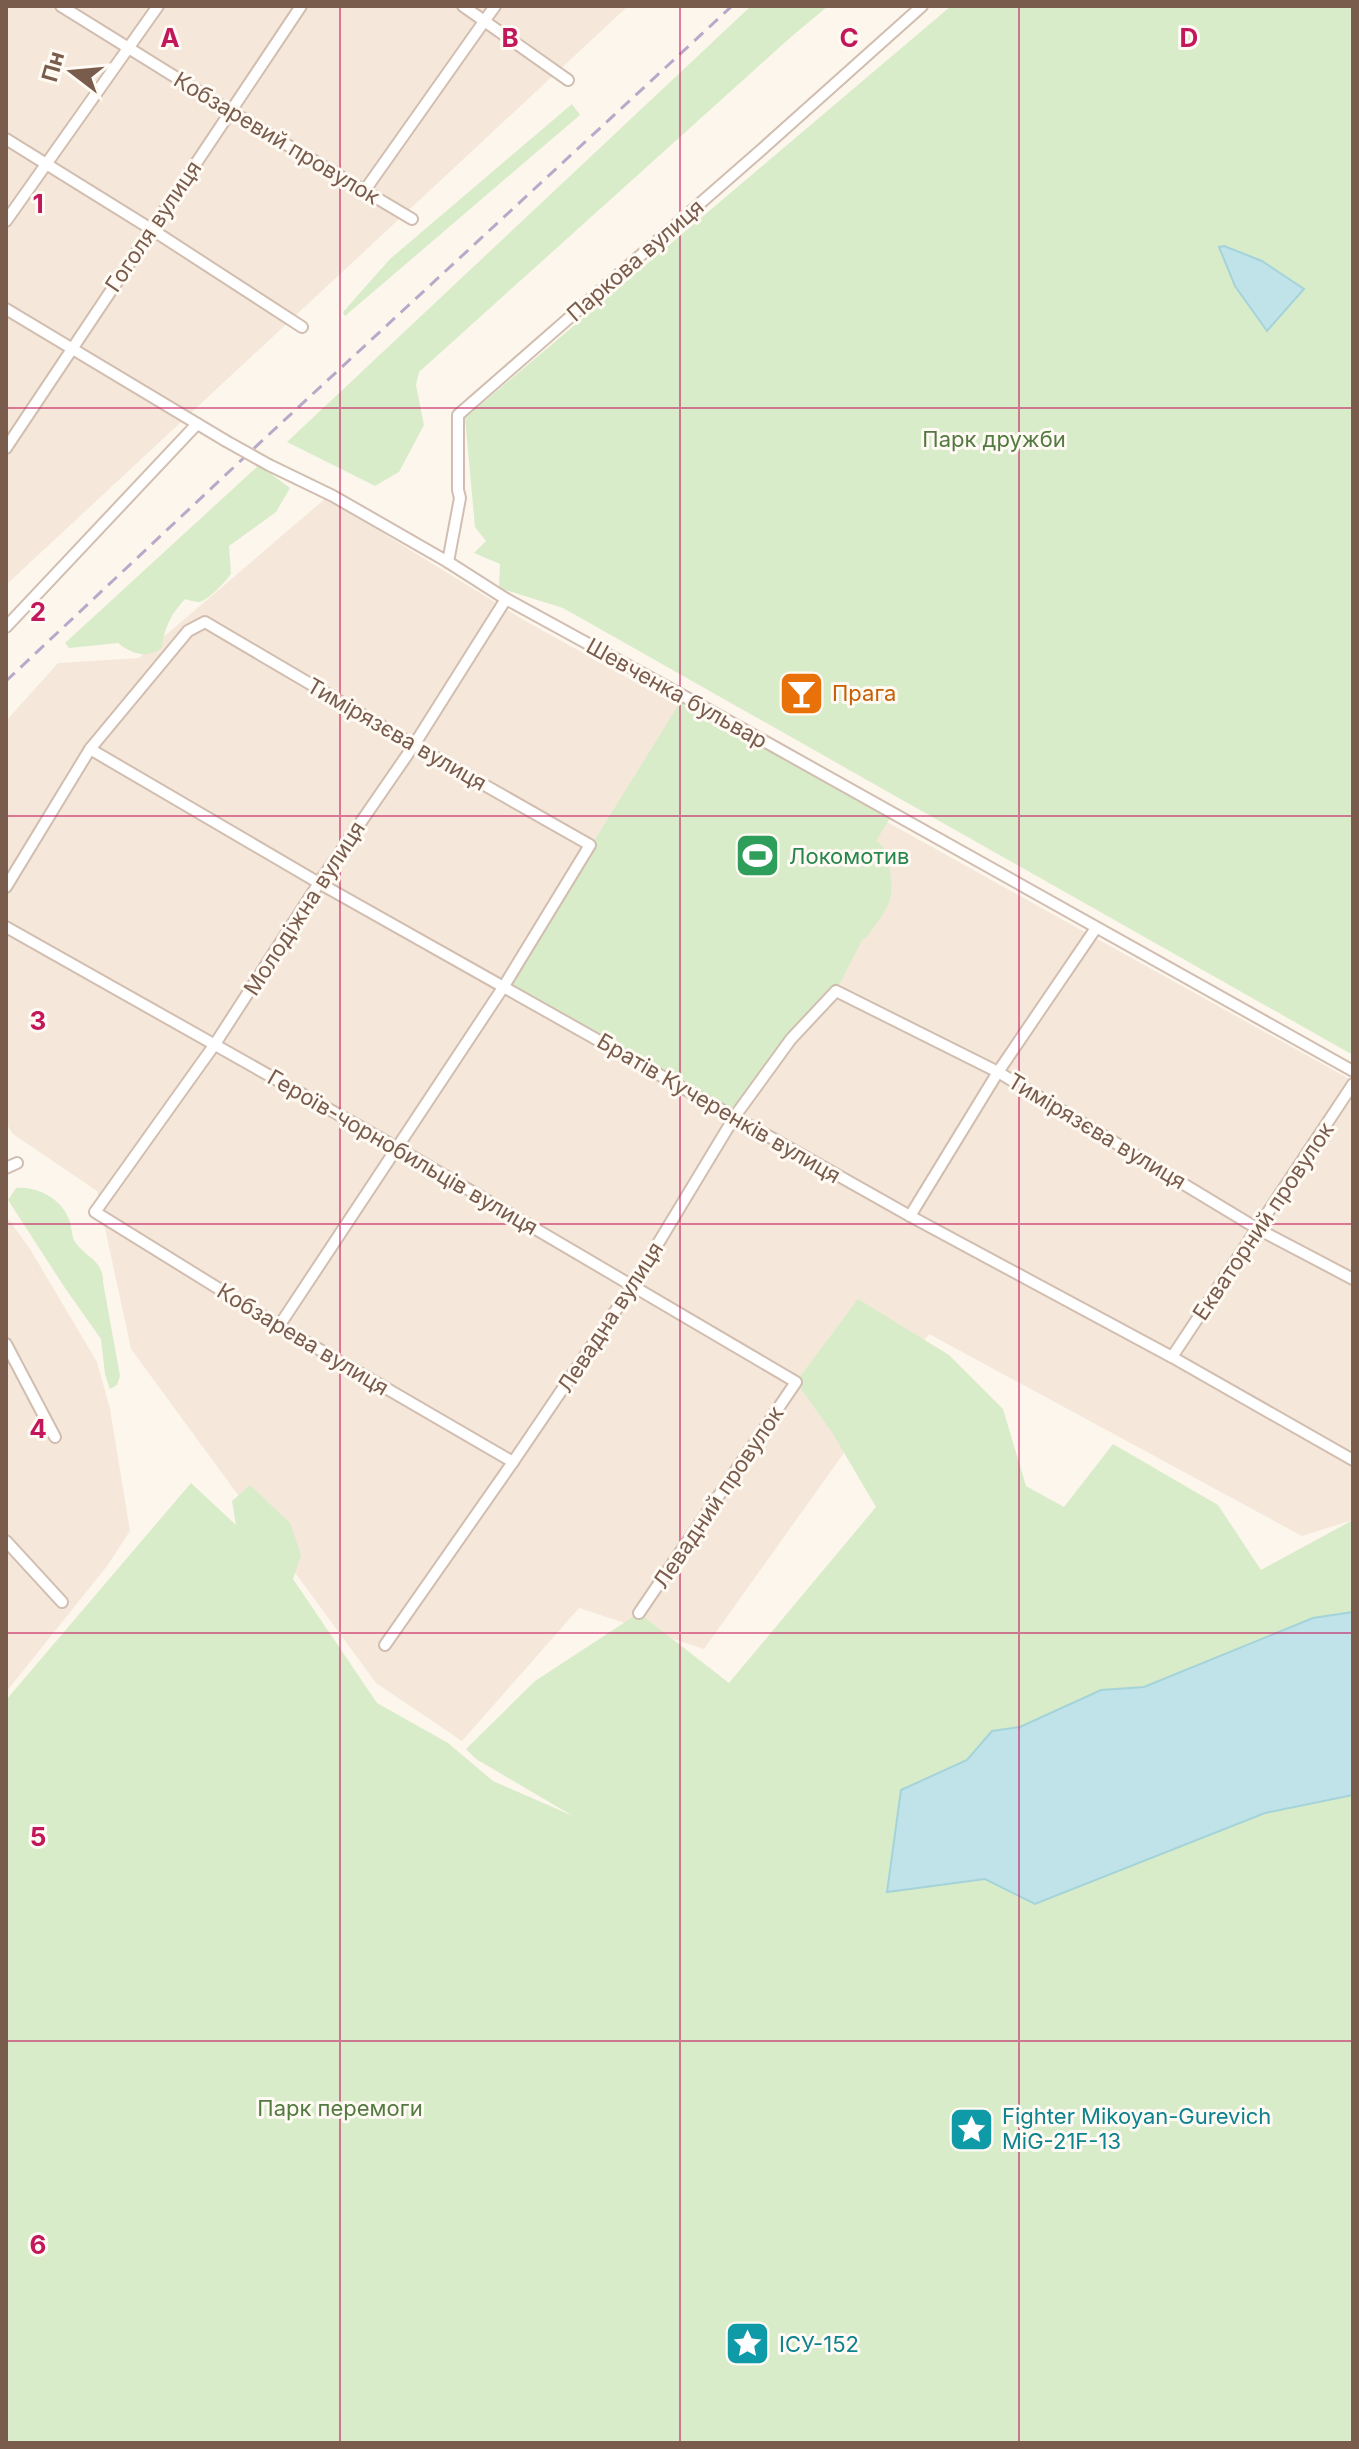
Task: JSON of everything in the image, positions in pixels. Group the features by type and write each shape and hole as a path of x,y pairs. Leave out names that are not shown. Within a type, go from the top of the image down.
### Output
{"street":[{"name":"Кобзаревий провулок","path":"61,6 412,219"},
{"path":"6,221 158,6"},
{"name":"Гоголя вулиця","path":"6,448 301,6"},
{"path":"463,6 568,80"},
{"path":"365,190 495,6"},
{"name":"Паркова вулиця","path":"448,562 460,498 458,415 922,6"},
{"path":"6,139 302,327"},
{"name":"Шевченка бульвар","path":"6,309 226,441 333,496 506,599 712,711 1353,1071"},
{"path":"6,627 197,424"},
{"name":"Молодіжна вулиця","path":"95,1212 215,1044 319,883 414,745 506,599"},
{"name":"Тимірязєва вулиця","path":"90,749 188,631 205,622 590,845 504,986"},
{"path":"6,887 90,749"},
{"name":"Братів Кучеренків вулиця","path":"90,749 319,883 910,1216 1172,1357 1353,1460"},
{"name":"Героїв-чорнобильців вулиця","path":"6,927 396,1147 796,1382"},
{"path":"910,1216 998,1072 1096,928"},
{"path":"279,1326 504,986"},
{"name":"Тимірязєва вулиця","path":"836,991 998,1072 1258,1229 1353,1279"},
{"name":"Левадна вулиця","path":"385,1645 633,1285 735,1116 791,1039 836,991"},
{"name":"Екваторний провулок","path":"1172,1357 1353,1084"},
{"name":"Кобзарева вулиця","path":"95,1212 279,1326 513,1462"},
{"path":"6,1344 55,1437"},
{"name":"Левадний провулок","path":"639,1613 796,1382"},
{"path":"6,1541 62,1602"}],"shaded area":[{"path":"6,6 628,6 6,585"},
{"path":"326,498 522,619 1353,1081 1353,1520 1302,1536 929,1334 704,1649 579,1608 462,1741 376,1683 131,1349 97,1191 13,1134 6,1123 6,721 58,663 139,658"},
{"path":"6,1216 30,1249 97,1362 110,1409 130,1531 107,1566 6,1692"}],"green space":[{"path":"751,6 828,6 419,372 416,385 424,425 399,472 375,486 287,442"},
{"name":"Парк дружби","path":"951,6 1353,6 1353,1055 563,608 499,588 500,564 474,553 486,541 475,527 465,418"},
{"path":"572,104 580,115 345,316 343,312 390,259"},
{"path":"259,465 290,488 276,512 229,546 231,574 221,586 203,601 185,599 180,605 166,628 162,648 145,654 118,643 69,648 65,643"},
{"path":"684,696 893,813 876,841 884,850 891,875 891,895 885,910 862,940 836,991 735,1116 504,986"},
{"path":"16,1188 39,1191 59,1204 69,1220 75,1242 100,1269 120,1376 117,1385 110,1389 101,1339 8,1200"},
{"name":"Парк перемоги","path":"858,1299 949,1355 1003,1409 1026,1486 1064,1507 1113,1444 1218,1505 1261,1570 1353,1520 1353,2443 6,2443 6,1700 191,1483 236,1525 232,1501 250,1485 290,1523 301,1555 293,1579 377,1703 448,1743 493,1781 573,1816 476,1759 466,1749 535,1681 639,1613 729,1683 876,1507 833,1434 796,1382"}],"water":[{"path":"1224,246 1262,261 1304,289 1267,331 1235,286 1219,247"},
{"path":"1353,1612 1353,1795 1265,1813 1035,1904 985,1879 887,1892 901,1790 967,1760 992,1731 1020,1727 1101,1690 1144,1687 1313,1618"}],"railway":[{"path":"6,681 732,6"}],"place":[{"name":"Прага","path":"801,693"},
{"name":"Локомотив","path":"758,856"},
{"name":"Fighter Mikoyan-Gurevich MiG-21F-13","path":"971,2129"},
{"name":"ІСУ-152","path":"748,2344"}]}
